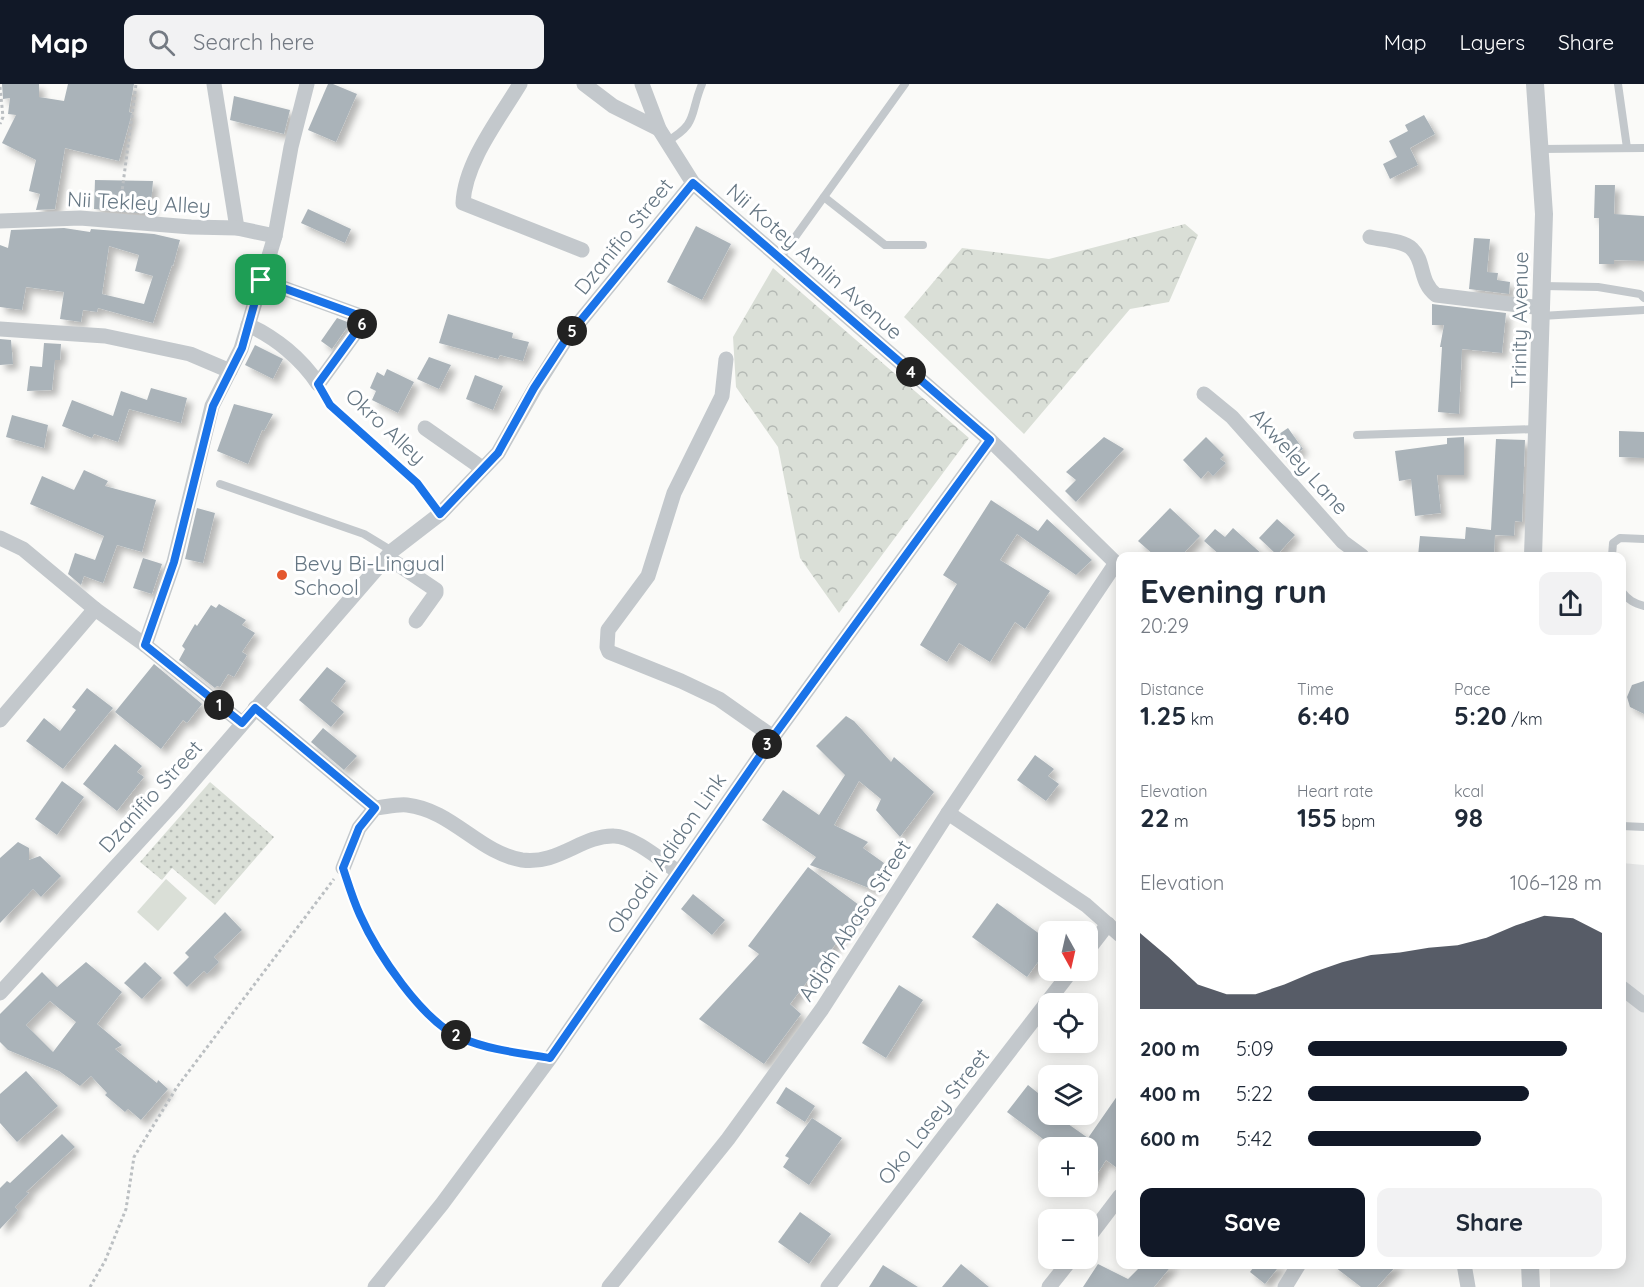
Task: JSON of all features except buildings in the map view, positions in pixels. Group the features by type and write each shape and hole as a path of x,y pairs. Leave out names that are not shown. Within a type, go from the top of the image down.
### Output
{"street":[{"path":"214,84 237,228"},
{"path":"145,645 174,562 213,406 242,348 275,236 291,147 307,84"},
{"path":"520,84 469,169 463,203 582,250"},
{"path":"584,84 613,106 662,136"},
{"name":"Nii Kotey Amlin Avenue","path":"642,84 662,136 693,183 990,440 1116,563"},
{"name":"Trinity Avenue","path":"1533,552 1539,429 1544,214 1535,84"},
{"name":"Dzanifio Street","path":"0,993 174,803 389,554 440,514 498,453 534,388 568,336 693,183"},
{"name":"Nii Tekley Alley","path":"0,221 80,218 191,227 237,228 275,236"},
{"path":"1370,237 1404,244 1412,249 1417,257 1425,284 1436,295 1542,312"},
{"path":"261,280 366,318 318,384"},
{"name":"Okro Alley","path":"248,325 268,334 311,373 318,384"},
{"path":"0,329 105,336 190,354 230,370"},
{"path":"726,359 722,396 674,493 648,576 608,630 607,647 609,652 719,699 773,737"},
{"name":"Akweley Lane","path":"1204,394 1232,417 1343,542 1357,552"},
{"path":"425,428 482,468"},
{"name":"Obodai Adidon Link","path":"375,1287 442,1204 550,1058 773,737 990,440"},
{"path":"0,538 23,549 95,609 145,645 242,723"},
{"path":"389,554 436,590 416,621"},
{"name":"Adjah Abasa Street","path":"609,1287 728,1139 822,1010 948,813 1116,568"},
{"path":"0,720 95,609"},
{"path":"255,708 375,808 406,805 421,808 447,819 493,850 521,860 543,861 597,839 614,836 625,838 678,872"},
{"path":"343,868 359,828 375,808"},
{"path":"948,813 1086,905 1116,931"},
{"path":"1098,937 1108,924"},
{"name":"Oko Lasey Street","path":"828,1287 1064,981"},
{"path":"1626,991 1644,1005"},
{"path":"1098,1225 1116,1201"},
{"path":"1049,1287 1063,1269"},
{"path":"1285,1287 1296,1269"},
{"path":"1465,1269 1468,1287"},
{"path":"1530,1269 1531,1287"}],"lane":[{"path":"662,136 682,133 690,123 702,84"},
{"path":"780,258 905,84"},
{"path":"1618,84 1627,148"},
{"path":"1539,149 1644,148"},
{"path":"824,197 885,245 923,245"},
{"path":"1542,286 1598,287 1640,294 1644,298"},
{"path":"1542,312 1644,310"},
{"path":"1357,435 1539,429"},
{"path":"220,484 364,534 389,554"},
{"path":"1612,552 1613,543 1620,538 1644,539"},
{"path":"1626,595 1635,603 1644,606"},
{"path":"1626,826 1644,827"}],"path":[{"path":"118,221 136,84"},
{"path":"0,87 3,117 0,124"},
{"name":"Okro Alley","path":"318,384 330,405 417,483 440,514"},
{"path":"343,868 360,916 396,978 429,1016 458,1037 488,1048 550,1058"},
{"path":"90,1287 105,1261 126,1209 134,1157 177,1087 343,868"}],"shaded area":[{"path":"1626,863 1644,865 1644,1287 1550,1287 1550,1269 1626,1269"}],"green space":[{"path":"1185,224 1198,235 1169,302 1130,309 1024,434 904,317 962,248 1049,259"},
{"path":"773,268 969,438 839,613 800,558 778,447 736,387 733,337"},
{"path":"210,782 274,837 215,905 172,868 162,880 140,862"},
{"path":"166,879 187,898 158,931 137,912"}],"place":[{"name":"Bevy Bi-Lingual School","path":"282,575"}],"route":[{"path":"693,183 990,440 773,737 550,1058 488,1048 458,1037 429,1016 396,978 360,916 343,868 359,828 375,808 255,708 242,723 145,645 174,562 213,406 242,348 261,280 366,318 318,384 330,405 417,483 440,514 498,453 534,388 568,336 693,183"}]}
